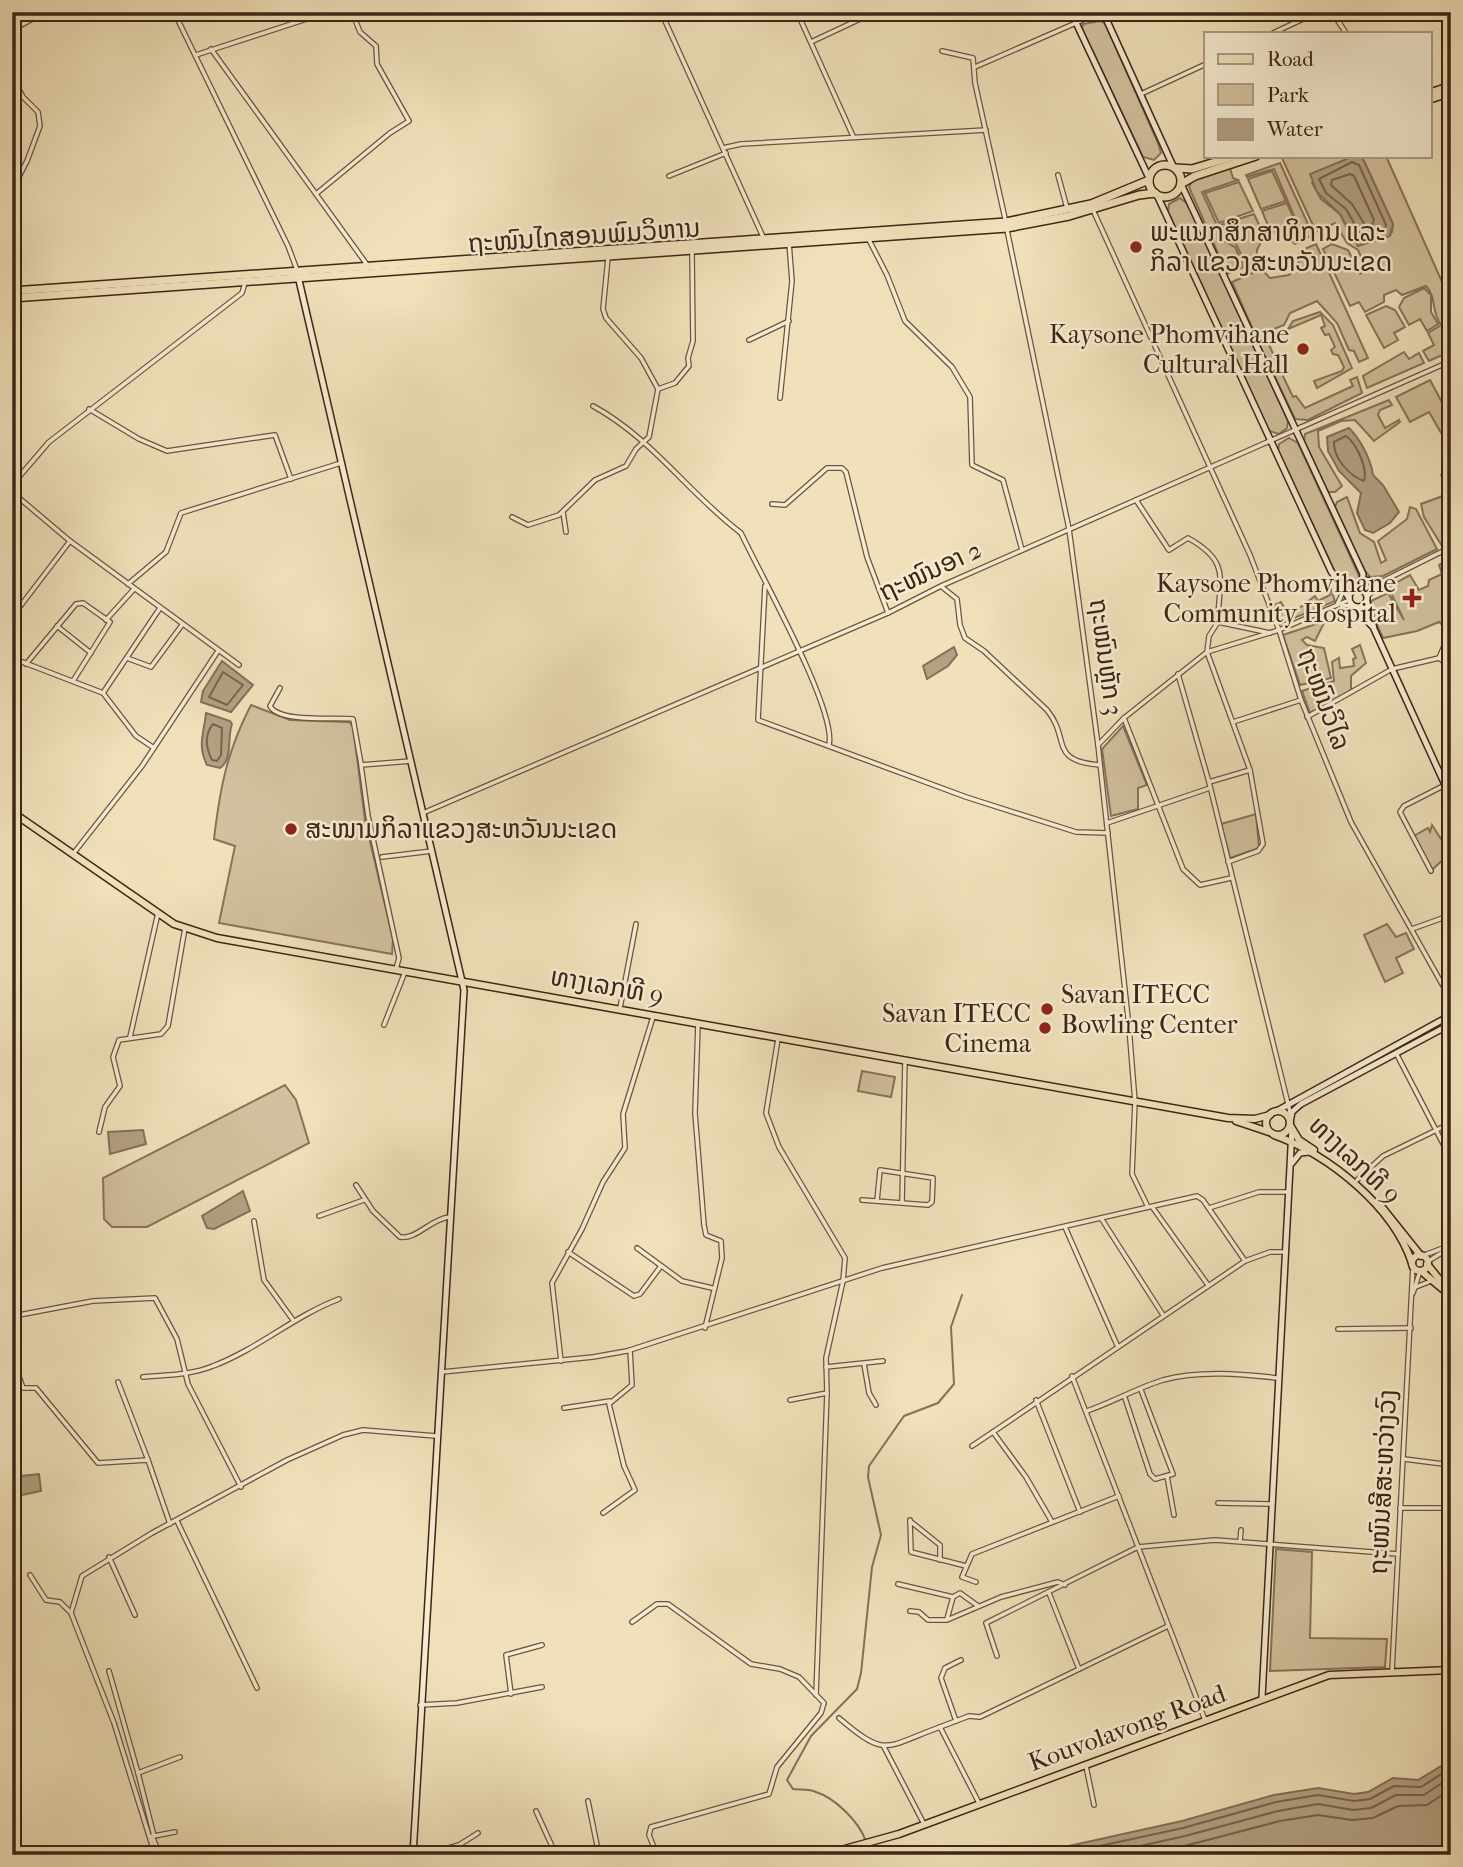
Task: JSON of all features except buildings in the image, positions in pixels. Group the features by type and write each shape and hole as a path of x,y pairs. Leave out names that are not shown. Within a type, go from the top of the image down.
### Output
{"highway":[{"path":"1432,92 1451,86"},
{"path":"1432,98 1451,92"},
{"path":"1235,158 1181,184 1172,196 1156,194 1149,179 1158,166 1192,169 1235,158"},
{"path":"1175,167 1181,184"},
{"name":"ຖະໜົນໄກສອນພົມວິຫານ","path":"1006,225 1068,210 1149,179"},
{"name":"ຖະໜົນໄກສອນພົມວິຫານ","path":"12,298 246,281 368,266 1006,225 1093,210 1139,195 1156,194"},
{"name":"ຖະໜົນໄກສອນພົມວິຫານ","path":"12,291 608,256 764,242 868,238 916,232"}],"main road":[{"name":"ທາງເລກທີ 9","path":"12,812 158,913 186,928 217,938 1228,1118 1255,1119 1272,1114 1285,1114 1299,1140 1357,1180 1427,1263"},
{"name":"ທາງເລກທີ 9","path":"1272,1114 1267,1125 1274,1134"},
{"name":"ທາງເລກທີ 9","path":"1228,1118 1274,1134 1327,1160 1376,1205 1405,1245 1413,1264"},
{"name":"ທາງເລກທີ 9","path":"1274,1134 1285,1133 1291,1123"},
{"path":"1422,1256 1413,1264 1451,1295"},
{"path":"1420,1271 1427,1263 1451,1295"},
{"name":"Kouvolavong Road","path":"823,1855 925,1824 1329,1675 1451,1670"}],"street":[{"path":"12,30 45,12"},
{"path":"174,12 288,246 297,273 464,990 413,1855"},
{"path":"195,55 328,12"},
{"path":"316,194 409,121 377,64 376,46 360,32 352,12"},
{"path":"662,12 764,242"},
{"path":"797,12 853,136"},
{"path":"811,42 875,12"},
{"path":"1071,12 1149,179"},
{"path":"942,51 970,55 974,67 1102,12 1175,167"},
{"path":"1275,32 1318,12"},
{"path":"1332,12 1345,32"},
{"path":"211,49 368,266"},
{"path":"1141,94 1204,65"},
{"name":"ຖະໜົນຫຼັກ 3","path":"974,67 1069,529 1098,745 1135,1101 1132,1174 1147,1205"},
{"path":"12,76 23,97 38,113 40,126 32,152 12,190"},
{"path":"723,148 741,144 853,136 986,130"},
{"path":"669,176 726,153"},
{"path":"1058,175 1068,210"},
{"path":"1181,184 1365,580 1365,595 1374,629 1451,798"},
{"path":"1156,194 1343,592 1374,629"},
{"name":"ຖະໜົນວິໄລ","path":"1093,210 1250,555 1279,630 1307,717 1351,822 1451,1000"},
{"path":"868,238 887,275 905,321 952,367 965,385 972,402 972,464 1003,481 1022,550"},
{"path":"780,398 792,281 789,243"},
{"path":"658,389 675,383 689,366 688,358 693,341 692,250"},
{"path":"512,517 528,526 563,512 595,480 626,466 649,438 658,389 641,358 606,318 603,309 608,256"},
{"path":"1451,273 1445,277 1451,294"},
{"path":"12,485 49,442 242,293 246,281"},
{"path":"748,340 789,321"},
{"name":"ຖະໜົນອາ 2","path":"423,813 797,649 888,612 941,586 1451,361"},
{"path":"593,406 616,418 644,441 722,519 741,533 818,691 831,734 829,746"},
{"path":"89,409 139,439 167,451 275,435 291,478"},
{"path":"128,585 166,552 181,513 341,463"},
{"path":"772,504 785,505 827,468 842,468 846,472 867,557 888,612"},
{"path":"12,492 70,541 239,665"},
{"path":"1136,500 1170,551 1188,538 1210,554 1223,575 1218,602 1219,622 1209,636 1207,652 1250,770 1262,844 1258,851 1228,862"},
{"path":"563,512 566,532"},
{"path":"12,617 70,541"},
{"path":"1098,745 1124,718 1207,652 1279,630 1351,602 1361,607 1365,595 1381,583 1451,547"},
{"path":"1444,551 1451,558"},
{"path":"1365,580 1381,583"},
{"path":"765,586 758,720 964,796 1076,832 1108,834"},
{"path":"941,586 957,599 960,625 965,638 985,651 1047,710 1054,719 1059,741 1069,757 1080,763 1100,765"},
{"path":"107,620 134,589"},
{"path":"1351,602 1353,591 1365,595"},
{"path":"1336,607 1343,592"},
{"path":"26,664 76,604 83,603 110,622 73,681"},
{"path":"103,693 160,608"},
{"path":"1219,622 1270,633"},
{"path":"127,657 152,667 182,625"},
{"path":"57,626 91,653"},
{"path":"1439,658 1451,630"},
{"path":"73,854 154,748 218,651"},
{"path":"12,658 103,693 136,736 154,748"},
{"path":"1307,717 1392,669 1439,658"},
{"path":"1439,658 1451,667"},
{"path":"1178,674 1209,782 1291,1123 1262,1698"},
{"path":"280,688 270,706 274,712 291,717 354,719 368,816 398,958 396,969"},
{"path":"1234,722 1301,700"},
{"path":"1124,718 1183,869 1200,886 1231,878"},
{"path":"362,765 411,761"},
{"path":"1209,782 1250,770"},
{"path":"1431,871 1401,811 1404,806 1445,785"},
{"path":"1107,823 1210,788"},
{"path":"382,857 432,851"},
{"path":"129,1038 158,913"},
{"path":"1412,929 1451,915"},
{"path":"620,1008 636,924"},
{"path":"99,1132 105,1107 120,1086 113,1054 119,1040 166,1030 186,928"},
{"path":"384,1025 405,970"},
{"path":"561,1361 551,1288 603,1182 625,1148 623,1114 654,1014"},
{"path":"1272,1114 1451,1015"},
{"path":"698,1022 695,1113 704,1225 706,1235 720,1241 722,1250 705,1328"},
{"path":"1291,1123 1301,1104 1451,1024"},
{"path":"778,1037 766,1113 768,1123 779,1147 845,1258 826,1367 828,1393 816,1695"},
{"path":"1396,1052 1451,1159"},
{"path":"902,1202 905,1060"},
{"path":"1357,1180 1383,1156 1451,1123"},
{"path":"1290,1166 1300,1153 1311,1153"},
{"path":"862,1200 928,1205 932,1202 933,1178 880,1170 877,1201"},
{"path":"356,1185 364,1199 393,1233 405,1238 430,1222 449,1217"},
{"path":"1209,1209 1259,1192 1289,1192"},
{"path":"1153,1208 1200,1196 1245,1261"},
{"path":"319,1216 364,1199"},
{"path":"440,1373 561,1361 630,1350 705,1328 882,1268 1065,1227 1147,1205 1153,1208 1208,1285"},
{"path":"1101,1218 1163,1315"},
{"path":"254,1221 264,1280 293,1320"},
{"path":"1065,1227 1117,1345"},
{"path":"1422,1256 1451,1246"},
{"path":"1427,1263 1451,1246"},
{"path":"637,1248 682,1281 712,1288"},
{"path":"568,1252 634,1296 640,1294 662,1266"},
{"path":"972,1446 1117,1345 1245,1261 1270,1252 1285,1252"},
{"name":"ຖະໜົນສີສະຫວ່າງວົງ","path":"1392,1671 1413,1264"},
{"path":"1412,1295 1420,1271"},
{"path":"1415,1289 1424,1282 1433,1282"},
{"path":"148,1460 103,1464 94,1460 37,1388 23,1388 17,1371 15,1345 18,1319 23,1313 48,1312 93,1301 151,1297 158,1302 177,1339 184,1373 240,1487"},
{"path":"143,1377 184,1373 215,1366 293,1320 339,1299"},
{"path":"1338,1329 1411,1328"},
{"path":"564,1408 611,1401 632,1385 630,1350"},
{"path":"826,1367 883,1361"},
{"path":"864,1364 869,1393 876,1405"},
{"path":"1086,1411 1125,1398 1140,1389 1186,1376 1238,1374 1278,1378"},
{"path":"1072,1376 1205,1720"},
{"path":"118,1382 170,1524"},
{"path":"1125,1398 1150,1474 1155,1479 1167,1476 1174,1471 1140,1389"},
{"path":"790,1400 828,1393"},
{"path":"1036,1400 1080,1512"},
{"path":"603,1513 635,1490 624,1466 611,1401"},
{"path":"71,1612 82,1576 109,1557 343,1435 363,1430 436,1436"},
{"path":"993,1432 1033,1487 1052,1522"},
{"path":"1403,1459 1451,1465"},
{"path":"1167,1476 1174,1515"},
{"path":"976,1582 962,1577 972,1554 1119,1496"},
{"path":"1218,1503 1270,1504"},
{"path":"1400,1508 1451,1508"},
{"path":"177,1521 257,1688"},
{"path":"940,1560 940,1545 909,1521 911,1552 940,1560 966,1566"},
{"path":"1240,1541 1241,1530"},
{"path":"997,1656 986,1623 1138,1546 1171,1542 1240,1541 1398,1554"},
{"path":"109,1557 135,1615"},
{"path":"30,1575 46,1600 60,1602 71,1612 160,1855"},
{"path":"910,1611 919,1612 928,1620 947,1620 978,1606 1058,1581 1065,1585"},
{"path":"898,1584 953,1597 960,1593 978,1606"},
{"path":"1049,1593 1079,1669"},
{"path":"947,1620 953,1597"},
{"path":"632,1622 657,1605 668,1604 751,1664 790,1672 799,1677 824,1708 776,1767 769,1794 651,1826 649,1835 657,1855"},
{"path":"839,1718 873,1745 884,1747 969,1716 981,1717 1169,1626"},
{"path":"511,1694 506,1655 542,1645"},
{"path":"956,1721 941,1678 945,1668 961,1660"},
{"path":"109,1671 138,1773 155,1855"},
{"path":"420,1705 457,1703 542,1687"},
{"path":"102,1693 114,1689"},
{"path":"940,1727 979,1803"},
{"path":"884,1747 925,1824"},
{"path":"131,1775 180,1757"},
{"path":"1086,1764 1094,1805"},
{"path":"589,1801 599,1855"},
{"path":"536,1811 556,1855"},
{"path":"152,1836 175,1832"},
{"path":"424,1855 459,1845 478,1833"}],"green space":[{"path":"1100,21 1105,23 1158,143 1161,153 1154,160 1143,157 1082,29 1083,24"},
{"path":"1282,158 1387,158 1451,302 1451,351 1429,361 1423,351 1434,345 1428,333 1441,325 1432,295 1426,286 1402,295 1396,290 1384,295 1384,302 1365,312 1359,302 1350,306 1323,249 1332,244 1348,250 1360,274 1366,269 1358,250 1347,243 1335,223 1316,232","holes":["1364,161 1393,224 1392,232 1354,242 1340,214 1321,199 1312,183"]},
{"path":"1280,163 1313,235 1304,239 1274,169 1247,177 1246,175"},
{"path":"1230,168 1233,178 1238,180 1202,192 1224,241 1235,247 1244,267 1227,274 1189,187 1192,181"},
{"path":"1272,171 1286,201 1261,209 1248,179"},
{"path":"1239,182 1253,211 1219,223 1205,193"},
{"path":"1180,198 1188,204 1288,421 1287,428 1279,434 1269,431 1168,212 1169,204"},
{"path":"1287,203 1303,240 1295,244 1286,236 1275,233 1272,226 1269,228 1262,211"},
{"path":"1254,214 1262,231 1259,232 1262,240 1257,250 1257,260 1246,265 1236,244 1226,239 1220,225"},
{"path":"1316,244 1368,358 1359,362 1354,351 1349,350 1337,323 1317,301 1290,313 1284,325 1264,333 1277,363 1268,364 1232,282 1261,269 1270,278 1289,275 1298,265 1300,251"},
{"path":"1424,288 1431,295 1431,312 1438,324 1427,331 1420,319 1409,325 1399,307 1404,298"},
{"path":"1386,306 1395,310 1405,327 1394,333 1398,340 1384,348 1366,315"},
{"path":"1320,312 1333,325 1352,368 1317,388 1314,381 1342,371 1344,367 1338,355 1331,350 1335,347 1329,334 1325,335 1321,328 1325,326 1321,315 1288,329 1293,321"},
{"path":"1404,352 1409,359 1419,353 1424,363 1367,388 1363,376"},
{"path":"1281,372 1293,397 1296,396 1305,408 1353,386 1350,380 1357,377 1362,393 1308,420 1295,419 1274,375"},
{"path":"1430,380 1451,419 1451,450 1429,412 1410,422 1396,397"},
{"path":"1389,400 1392,405 1380,410 1378,415 1385,428 1399,420 1400,422 1374,441 1355,420 1341,421 1318,431 1319,447 1342,486 1335,492 1328,492 1304,441 1305,434"},
{"path":"1289,438 1298,443 1361,580 1357,588 1346,591 1342,587 1278,451 1279,444"},
{"path":"1451,469 1451,542 1442,546 1424,517 1421,504 1448,494 1448,486 1441,475"},
{"path":"1347,497 1360,533 1374,542 1381,563 1386,560 1378,541 1407,519 1410,507 1416,509 1437,549 1383,576 1370,577 1364,570 1335,507 1337,502"},
{"name":"Kaysone Phomvihane Community Hospital","path":"1449,559 1451,625 1448,630 1439,622 1417,631 1383,638 1370,609 1371,601 1388,593 1404,620 1388,587 1410,575 1419,590 1428,586 1429,580 1442,574 1439,565"},
{"path":"1328,582 1335,601 1280,624 1274,605 1281,602 1289,616 1315,596 1318,601 1330,595 1326,584"},
{"path":"1325,621 1315,641 1307,637 1302,640 1307,645 1324,648 1331,678 1300,685 1283,635"},
{"path":"1360,645 1366,663 1351,676 1351,692 1310,713 1302,691 1334,681 1332,662 1339,658 1340,668 1354,666 1353,659 1356,658 1352,649"},
{"name":"ສະໜາມກິລາແຂວງສະຫວັນນະເຂດ","path":"251,705 290,720 349,722 353,726 365,820 393,939 392,954 219,923 235,846 214,839 216,820 230,754"},
{"path":"1123,726 1147,785 1138,788 1138,809 1111,816 1102,749"},
{"path":"1256,814 1259,848 1230,858 1221,824"},
{"path":"1432,825 1450,853 1432,870 1412,837 1428,828 1430,832"},
{"path":"1387,924 1396,937 1406,933 1414,949 1396,958 1403,973 1385,982 1364,935"},
{"path":"862,1071 895,1077 891,1097 858,1091"},
{"path":"285,1085 296,1100 309,1143 147,1227 112,1227 104,1219 103,1178"},
{"path":"1276,1549 1312,1552 1310,1638 1387,1639 1385,1667 1270,1671"}],"water":[{"path":"1349,158 1362,158 1393,224 1390,236 1358,246 1340,214 1317,192 1310,174"},
{"path":"1349,428 1364,450 1373,475 1383,485 1399,512 1390,523 1373,533 1365,530 1357,513 1361,493 1339,471 1328,451 1327,437"},
{"path":"954,647 957,655 948,666 927,679 923,666"},
{"path":"222,661 253,685 231,712 201,702 203,691"},
{"path":"206,713 232,724 227,760 220,768 207,765 202,751"},
{"path":"143,1130 146,1144 110,1154 108,1132"},
{"path":"243,1191 250,1211 214,1229 207,1228 202,1216"},
{"path":"39,1474 41,1491 12,1497 12,1477"},
{"path":"1451,1760 1451,1855 1028,1855 1182,1821 1274,1795 1318,1788 1354,1794 1368,1792 1393,1778 1418,1780"}],"waterway":[{"path":"865,1839 857,1825 838,1805 814,1791 793,1789 787,1780 811,1736 857,1689 872,1567 881,1535 868,1477 869,1466 904,1416 938,1403 954,1384 951,1327 962,1295"},
{"path":"867,1847 869,1855"}],"place":[{"name":"ພະແນກສຶກສາທິການ ແລະ ກິລາ ແຂວງສະຫວັນນະເຂດ","path":"1136,247"},
{"name":"Kaysone Phomvihane Cultural Hall","path":"1303,349"},
{"name":"Kaysone Phomvihane Community Hospital","path":"1412,598"},
{"name":"ສະໜາມກິລາແຂວງສະຫວັນນະເຂດ","path":"291,829"},
{"name":"Savan ITECC Bowling Center","path":"1047,1009"},
{"name":"Savan ITECC Cinema","path":"1045,1028"}]}
